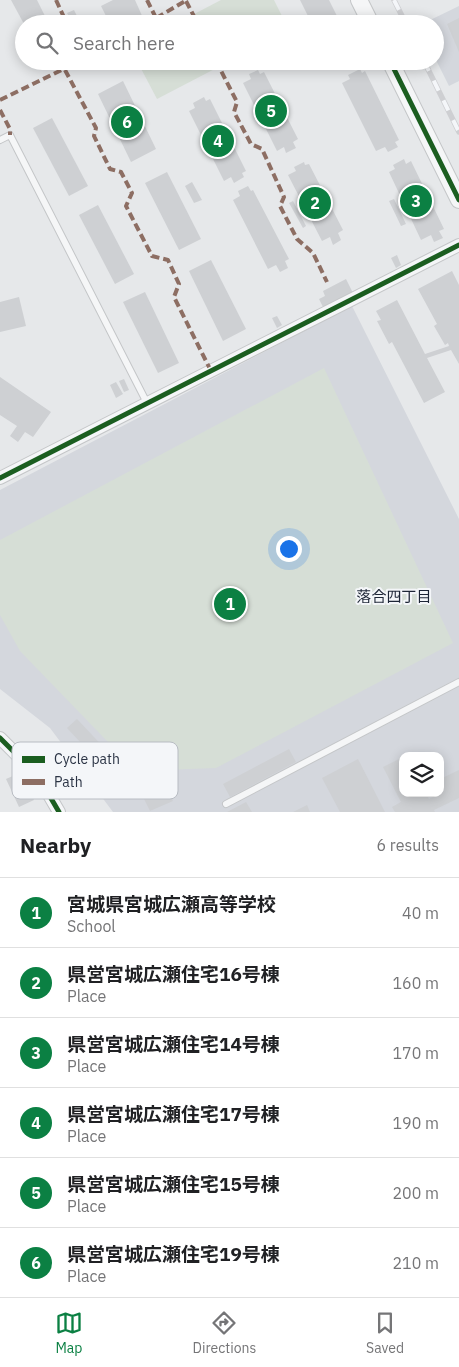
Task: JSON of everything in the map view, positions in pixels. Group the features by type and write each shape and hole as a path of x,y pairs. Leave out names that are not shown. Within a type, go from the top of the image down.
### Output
{"street":[{"path":"359,0 366,15"},
{"path":"394,70 459,200"},
{"path":"0,478 459,245"},
{"path":"0,738 12,750"},
{"path":"51,799 58,812"}],"lane":[{"path":"0,140 10,135 147,403"},
{"path":"226,804 459,682"}],"shaded area":[{"path":"221,0 274,0 282,15 192,15"},
{"path":"459,6 459,81 449,86 441,70 444,70 444,15 440,15"},
{"path":"142,70 213,70 157,99"},
{"path":"352,306 459,519 459,812 113,812 103,799 178,799 178,742 60,742 50,728 0,689 0,490"},
{"path":"324,368 453,643 216,768 178,769 178,742 108,742 20,651 0,615 0,540"}],"building":[{"path":"11,0 37,0 44,15 19,15"},
{"path":"113,0 135,0 142,15 106,15 101,6"},
{"path":"300,0 329,0 336,15 308,15"},
{"path":"74,10 76,15 68,15 67,13"},
{"path":"459,18 459,52 447,24"},
{"path":"258,70 260,74 264,72 298,139 293,142 296,148 286,153 284,147 277,151 243,83 251,79 249,74"},
{"path":"358,70 362,73 365,71 399,140 395,142 398,147 388,152 385,147 376,151 342,83 350,79 348,75"},
{"path":"123,81 156,149 131,162 98,94"},
{"path":"204,97 206,101 210,99 246,171 242,173 244,177 234,183 231,177 224,181 189,111 195,108 193,103"},
{"path":"52,118 88,186 69,196 33,128"},
{"path":"404,159 406,164 411,161 444,229 439,231 443,238 434,242 431,235 421,240 389,172 395,169 393,165"},
{"path":"304,162 305,165 309,164 343,230 338,233 341,240 333,245 330,237 322,241 288,175 296,171 294,167"},
{"path":"167,172 201,239 179,250 145,183"},
{"path":"192,182 202,200 194,203 185,186"},
{"path":"248,186 251,191 253,190 289,259 285,261 288,268 280,272 276,265 268,269 233,200 240,196 238,191"},
{"path":"394,199 406,224 401,226 389,201"},
{"path":"293,201 306,226 303,228 289,203"},
{"path":"98,205 134,274 115,284 79,215"},
{"path":"397,255 401,265 396,268 391,258"},
{"path":"211,260 246,329 223,341 189,271"},
{"path":"452,271 459,285 459,364 451,350 427,358 445,392 424,403 392,342 389,344 377,321 381,320 376,311 397,300 425,354 449,346 448,343 445,345 434,326 437,324 418,289"},
{"path":"346,279 353,293 323,307 319,299 325,296 323,291"},
{"path":"145,292 179,363 158,373 123,302"},
{"path":"19,297 26,326 0,332 0,302"},
{"path":"277,316 282,325 277,328 272,318"},
{"path":"0,377 51,412 33,437 25,432 18,442 10,436 17,426 0,415"},
{"path":"124,379 129,390 124,392 119,381"},
{"path":"116,382 123,394 116,398 110,385"},
{"path":"77,719 99,742 80,742 67,728"},
{"path":"289,749 296,762 230,797 223,784"},
{"path":"358,759 385,812 340,812 322,778"},
{"path":"399,759 399,797 428,797 429,799 444,797 444,777 459,770 459,798 434,810 435,812 395,812 392,807 401,802 383,767"},
{"path":"12,776 12,792 6,779"},
{"path":"15,799 34,800 19,807"},
{"path":"144,799 172,799 173,801 150,811"},
{"path":"246,802 252,812 227,812"},
{"path":"307,805 310,812 293,812"}],"railway":[{"path":"394,0 402,15"},
{"path":"428,70 459,132"}],"marked path":[{"path":"56,0 63,15"},
{"path":"147,0 154,15"},
{"path":"161,15 187,0"},
{"path":"186,1 193,15"},
{"path":"0,100 62,70"},
{"path":"65,70 96,128 94,136 110,169 121,172 132,193 126,206 152,256 168,260 179,284 174,297 211,371"},
{"path":"221,70 237,102 234,112 251,144 262,149 284,197 280,206 297,239 313,253 327,282"},
{"path":"0,110 10,129 10,135"}],"cycle path":[{"path":"394,70 459,200"},
{"path":"0,478 459,245"},
{"path":"0,738 12,750"},
{"path":"51,799 59,812"}],"place":[{"name":"県営宮城広瀬住宅15号棟","path":"271,111"},
{"name":"県営宮城広瀬住宅19号棟","path":"127,122"},
{"name":"県営宮城広瀬住宅17号棟","path":"218,141"},
{"name":"県営宮城広瀬住宅14号棟","path":"416,201"},
{"name":"県営宮城広瀬住宅16号棟","path":"315,203"},
{"name":"宮城県宮城広瀬高等学校","path":"230,604"}],"district":[{"name":"落合四丁目","path":"394,596"}]}
